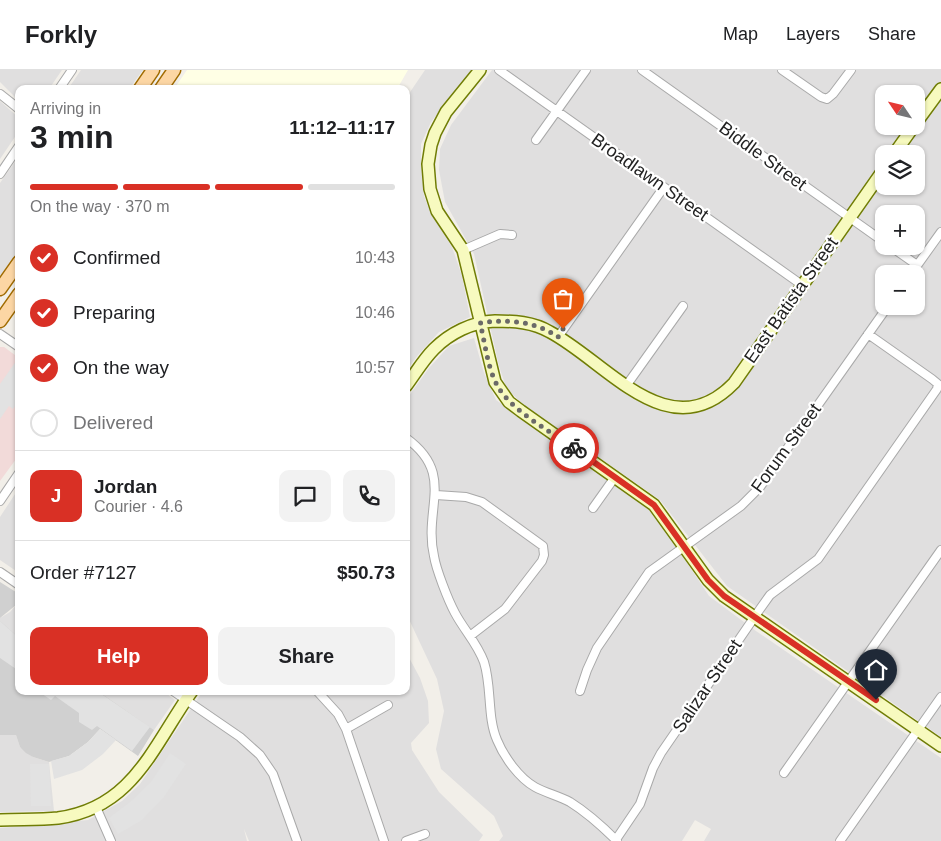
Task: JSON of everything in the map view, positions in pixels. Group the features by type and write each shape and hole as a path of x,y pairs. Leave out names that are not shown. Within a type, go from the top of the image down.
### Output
{"main road":[{"path":"143,85 153,70"},
{"path":"164,85 174,70"},
{"path":"0,289 15,268"},
{"path":"0,321 15,300"}],"street":[{"path":"62,85 72,70"},
{"path":"480,70 446,112 431,145 428,164 430,189 438,210 463,250 495,382 509,402 654,505 715,588 941,746"},
{"name":"Broadlawn Street","path":"499,70 802,285"},
{"path":"536,140 586,70"},
{"name":"Biddle Street","path":"642,70 875,236"},
{"path":"782,70 821,98 827,99 833,94 850,70"},
{"path":"925,111 941,88"},
{"path":"0,94 15,106"},
{"path":"0,174 15,152"},
{"name":"East Batista Street","path":"410,381 433,350 459,330 480,323 514,321 533,325 550,332 646,398 668,406 684,408 704,405 724,394 734,383 875,181"},
{"path":"558,337 664,187"},
{"path":"903,255 917,265 941,232"},
{"path":"463,250 500,234 512,235"},
{"path":"626,386 683,306"},
{"name":"Forum Street","path":"580,691 596,648 649,572 741,506 760,487 882,315"},
{"path":"0,334 15,344"},
{"name":"Salizar Street","path":"616,841 640,804 653,768 661,753 754,617 770,595 818,559 937,389 938,384 932,379 868,334"},
{"path":"410,441 427,458 435,476 436,495 430,529 434,557 455,613 475,642 484,663 489,681 496,740 504,755 516,770 534,786 570,802 616,841"},
{"path":"593,508 615,477"},
{"path":"0,500 15,479"},
{"path":"436,495 466,497 482,502 542,546 544,555 542,561 505,609 470,636"},
{"path":"784,773 941,550"},
{"path":"0,572 15,582"},
{"path":"321,695 338,714 346,729 384,841"},
{"path":"0,820 57,818 96,807 125,788 138,773 188,696 260,755 273,774 297,841"},
{"path":"840,841 941,697"},
{"path":"346,729 388,705"},
{"path":"96,807 111,841"},
{"path":"406,841 425,834"}],"shaded area":[{"path":"0,70 62,70 52,85 15,85 15,97 0,82"},
{"path":"81,70 143,70 132,85 71,85"},
{"path":"187,70 408,70 399,85 177,85"},
{"path":"425,70 472,70 431,122 421,144 424,196 431,214 452,247 462,276 470,317 439,332 410,366 410,92"},
{"path":"492,70 941,70 941,737 727,586 660,500 520,402 506,387 499,366 474,254 445,202 439,170 440,149 451,125"},
{"path":"0,101 15,114 15,137 0,159"},
{"path":"15,162 15,256 0,276 0,183"},
{"path":"474,338 484,373 496,400 651,511 709,596 756,631 941,758 941,841 704,841 711,829 695,820 682,841 499,841 503,836 494,816 441,769 436,749 444,711 437,679 410,622 410,394 429,368 449,346"},
{"path":"0,347 4,347 15,355 15,460 0,481"},
{"path":"15,363 15,406 13,409 9,406 0,419 0,384"},
{"path":"15,494 15,570 0,560 0,517"},
{"path":"0,582 15,591 15,605 0,618"},
{"path":"15,606 15,635 0,621 0,618"},
{"path":"0,621 15,634 15,695 104,695 154,730 138,756 100,729 88,742 69,756 49,762 26,753 20,747 16,735 0,735"},
{"path":"0,621 15,634 15,668 0,658"},
{"path":"410,659 420,678 428,701 429,723 411,743 412,750 439,792 483,835 479,841 249,841 244,829 247,841 0,841 0,828 88,820 122,801 140,784 200,695 410,695"},
{"path":"44,695 103,695 150,727 132,751 97,726 92,730 79,722 79,713 55,696 51,700"},
{"path":"104,695 168,695 175,700 154,730"},
{"path":"100,729 116,740 103,754 82,770 54,779 51,761 69,756 88,742"},
{"path":"0,735 16,735 20,747 33,757 49,762 54,811 0,812"},
{"path":"170,753 186,764 164,797 142,820 118,834 109,818 130,802 151,782"},
{"path":"30,764 49,764 51,806 31,806"}],"way so far":[{"path":"563,329 558,337 533,325 514,321 480,323 492,372 501,393 509,402 574,448"}],"route":[{"path":"574,448 654,505 708,580 724,596 876,700"}]}
